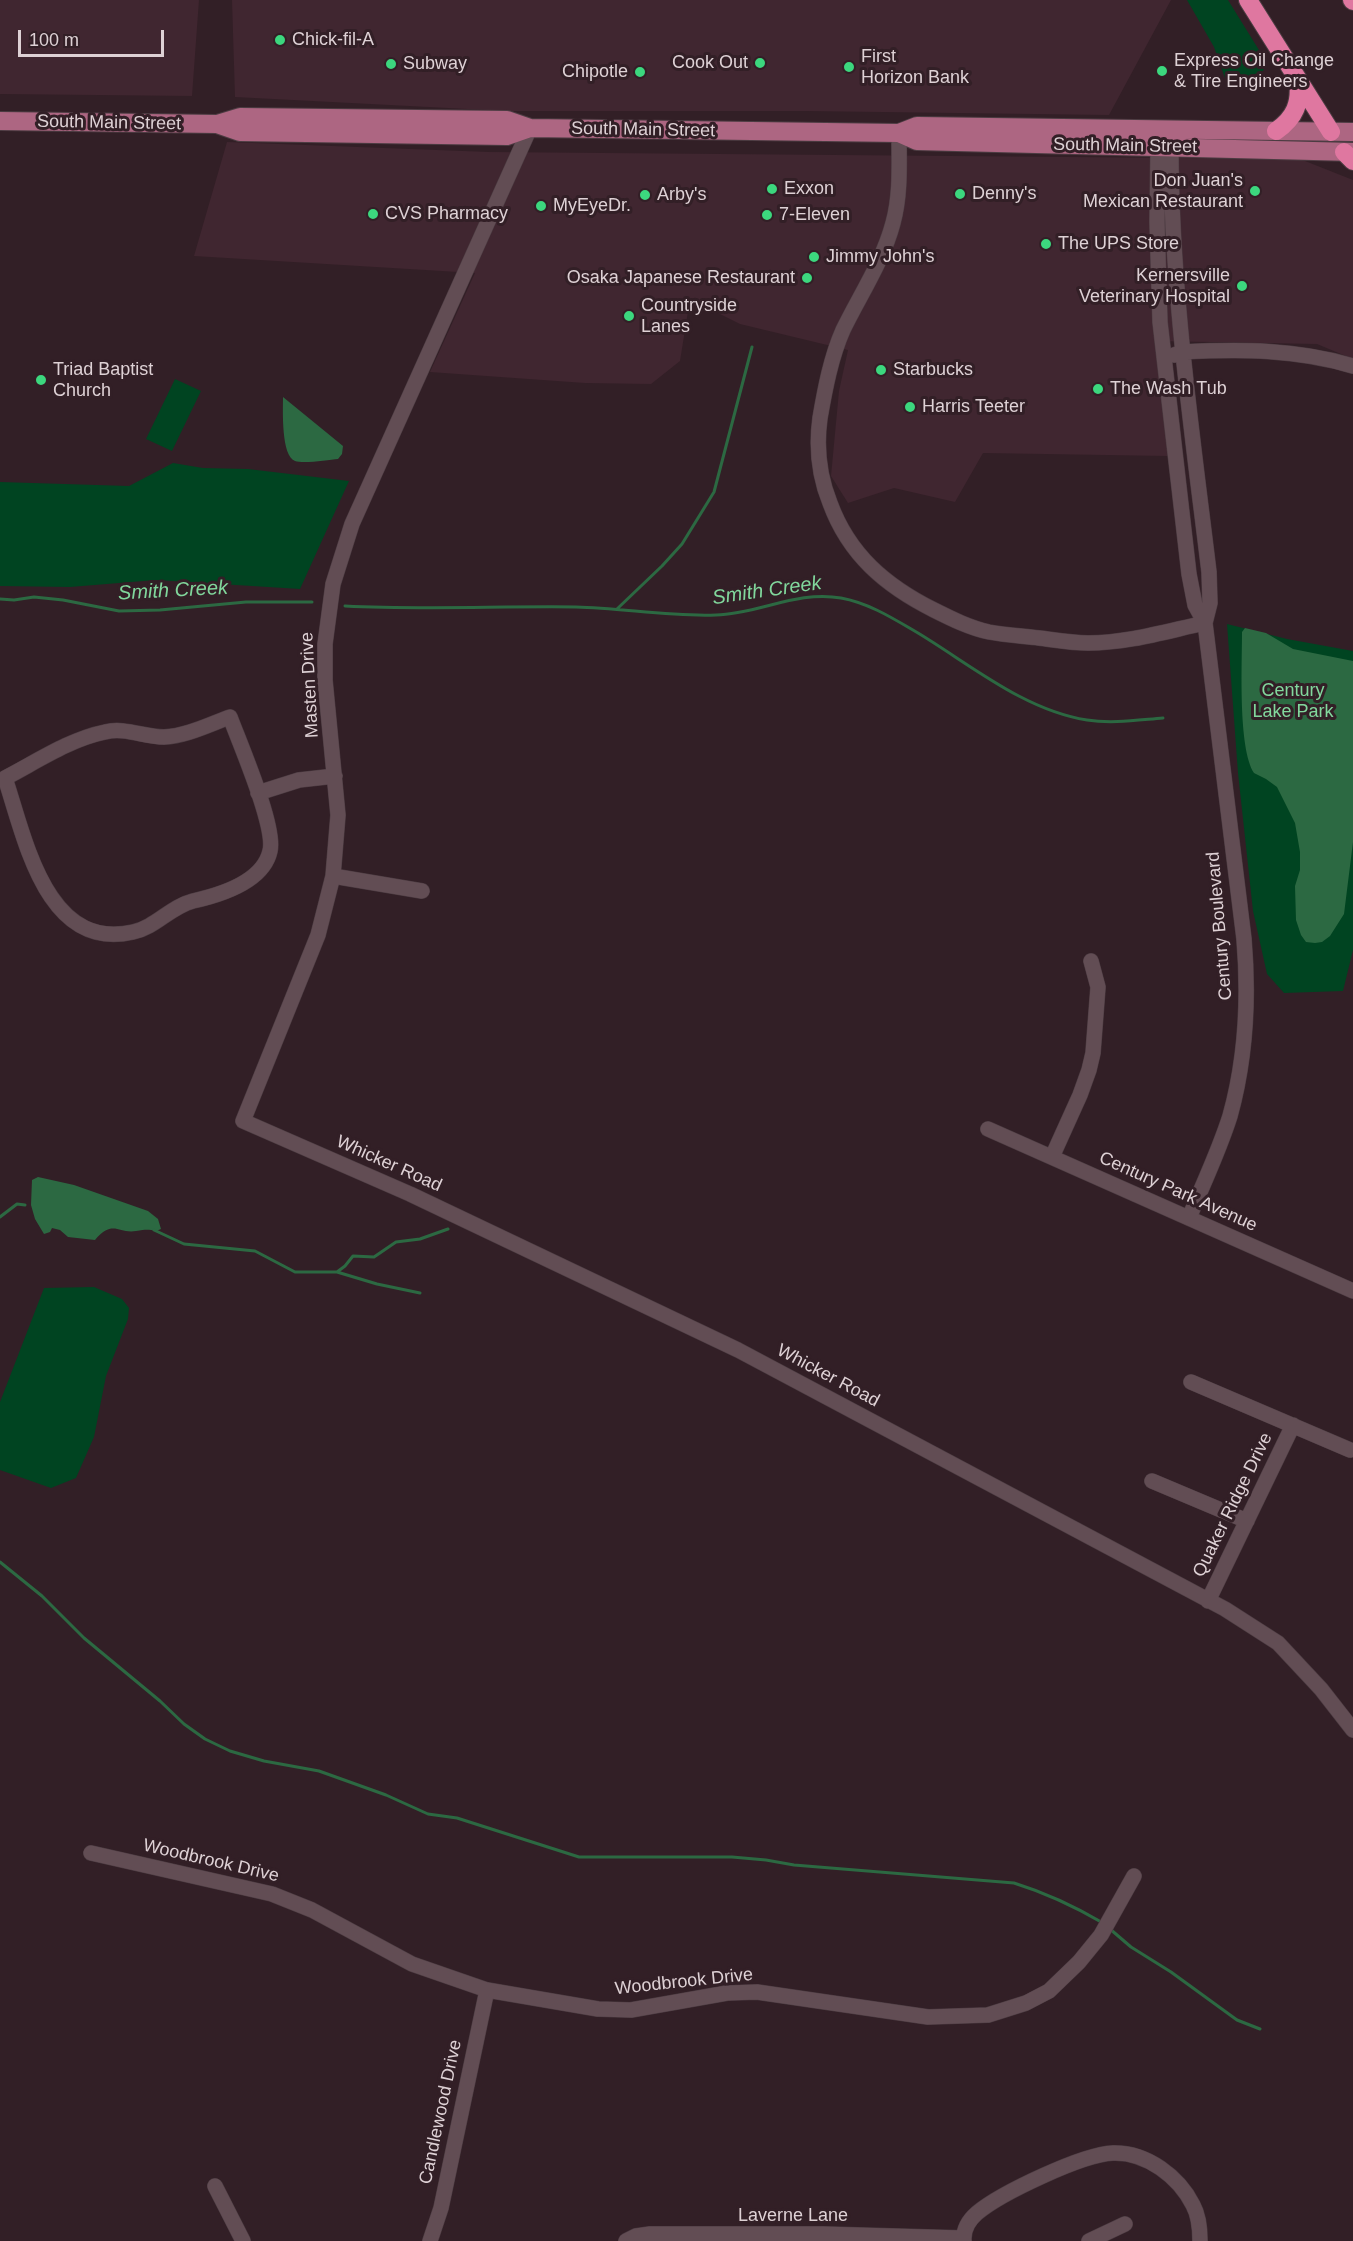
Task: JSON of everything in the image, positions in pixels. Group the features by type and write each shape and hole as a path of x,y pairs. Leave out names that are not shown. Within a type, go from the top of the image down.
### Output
{"highway":[{"path":"1248,0 1331,132"},
{"path":"1275,131 1290,120 1298,106 1297,78"}],"main road":[{"name":"South Main Street","path":"0,121 217,124 240,117 316,117 507,120 530,128 900,133 917,126 1353,132"},
{"path":"1331,132 1350,155"},
{"name":"South Main Street","path":"900,133 917,141 1164,147 1350,155"}],"street":[{"name":"Masten Drive","path":"243,1121 318,935 333,876 337,835 335,776 324,661 329,605 338,564 352,524 530,128"},
{"path":"900,133 899,181 893,225 838,344 820,420 819,447 822,478 833,513 850,543 870,568 894,588 942,614 987,631 1074,642 1101,642 1130,639 1205,623"},
{"name":"Century Boulevard","path":"1164,147 1157,222 1163,360 1195,605 1205,623"},
{"name":"Century Boulevard","path":"1164,147 1173,223 1182,352 1204,530 1210,603 1205,623 1244,939 1247,1000 1241,1066 1232,1108 1222,1140 1189,1218"},
{"path":"1157,222 1173,223"},
{"path":"1163,360 1182,352 1239,349 1285,351 1353,366"},
{"path":"1184,530 1204,530"},
{"path":"231,717 258,793 272,842 270,853 260,870 252,877 220,893 174,909 147,927 120,934 107,934 72,921 53,901 36,869 5,778 75,742 104,732 126,731 166,737 231,717"},
{"path":"258,793 299,780 335,776"},
{"path":"333,876 422,891"},
{"path":"1052,1157 1080,1095 1093,1053 1098,996 1091,961"},
{"name":"Whicker Road","path":"243,1121 410,1194 738,1350 1208,1601 1278,1644 1321,1689 1353,1730"},
{"name":"Century Park Avenue","path":"988,1129 1353,1291"},
{"path":"1191,1382 1293,1425 1349,1452"},
{"name":"Quaker Ridge Drive","path":"1208,1601 1293,1425"},
{"path":"1152,1481 1247,1521"},
{"name":"Woodbrook Drive","path":"91,1853 272,1894 312,1910 412,1964 487,1990 598,2009 631,2010 727,1993 757,1992 928,2017 988,2015 1026,2003 1049,1991 1079,1962 1101,1935 1134,1875"},
{"name":"Candlewood Drive","path":"430,2241 441,2208 487,1990"},
{"path":"963,2240 967,2224 971,2219 995,2200 1086,2158 1114,2153 1134,2156 1157,2165 1178,2182 1194,2207 1200,2228 1200,2241"},
{"path":"215,2186 243,2241"},
{"path":"1089,2241 1125,2224"},
{"name":"Laverne Lane","path":"626,2241 636,2236 650,2234 823,2234 963,2240"}],"shaded area":[{"path":"0,0 199,0 192,96 0,94"},
{"path":"232,0 1171,0 1109,115 805,111 506,111 235,97"},
{"path":"227,142 489,152 1300,159 1353,180 1353,359 1317,344 1157,341 1168,456 983,453 955,502 894,488 848,503 831,476 839,391 848,350 740,324 690,299 680,361 651,384 585,383 430,372 475,273 194,256"},
{"path":"283,397 343,446 342,454 338,459 304,462 295,461 290,457 285,442"},
{"name":"Century Lake Park","path":"1245,628 1266,633 1293,649 1353,661 1353,842 1344,914 1330,936 1322,942 1306,942 1296,920 1295,886 1300,870 1300,852 1295,823 1277,787 1254,773 1245,745 1242,706 1242,632"},
{"path":"38,1177 74,1185 148,1211 158,1219 161,1229 130,1231 111,1229 106,1230 95,1240 68,1237 60,1230 52,1228 50,1232 44,1234 35,1219 31,1205 32,1180"}],"green space":[{"path":"1187,0 1228,0 1267,63 1263,71 1227,84 1214,47"},
{"path":"175,379 201,391 172,451 146,439"},
{"path":"173,463 203,468 248,469 349,481 300,589 156,580 70,587 0,586 0,482 129,486"},
{"name":"Century Lake Park","path":"1227,624 1287,639 1353,651 1353,950 1343,991 1284,993 1267,974 1253,911 1238,773"},
{"path":"94,1287 122,1299 129,1308 128,1319 106,1376 94,1437 76,1478 51,1488 0,1470 0,1402 44,1288"}],"waterway":[{"path":"617,609 682,544 714,492 752,347"},
{"name":"Smith Creek","path":"0,599 14,600 34,597 119,611 160,610 246,602 312,602"},
{"name":"Smith Creek","path":"345,606 576,607 681,615 716,615 732,614 809,597 841,598 890,617 999,685 1041,707 1064,715 1106,722 1163,718"},
{"path":"0,1217 17,1204 25,1205"},
{"path":"154,1230 184,1244 255,1251 295,1272 337,1272 353,1256 374,1257 396,1242 420,1239 448,1229"},
{"path":"337,1272 377,1284 420,1293"},
{"path":"0,1562 42,1596 84,1638 184,1724 205,1739 230,1751 264,1761 319,1771 386,1795 428,1814 457,1818 579,1857 732,1857 794,1865 1014,1883 1060,1900 1103,1923"},
{"path":"1110,1929 1131,1947 1171,1972 1237,2020 1260,2029"}],"place":[{"name":"Chick-fil-A","path":"280,40"},
{"name":"Cook Out","path":"760,63"},
{"name":"Subway","path":"391,64"},
{"name":"First Horizon Bank","path":"849,67"},
{"name":"Express Oil Change & Tire Engineers","path":"1162,71"},
{"name":"Chipotle","path":"640,72"},
{"name":"Exxon","path":"772,189"},
{"name":"Don Juan's Mexican Restaurant","path":"1255,191"},
{"name":"Denny's","path":"960,194"},
{"name":"Arby's","path":"645,195"},
{"name":"MyEyeDr.","path":"541,206"},
{"name":"CVS Pharmacy","path":"373,214"},
{"name":"7-Eleven","path":"767,215"},
{"name":"The UPS Store","path":"1046,244"},
{"name":"Jimmy John's","path":"814,257"},
{"name":"Osaka Japanese Restaurant","path":"807,278"},
{"name":"Kernersville Veterinary Hospital","path":"1242,286"},
{"name":"Countryside Lanes","path":"629,316"},
{"name":"Starbucks","path":"881,370"},
{"name":"Triad Baptist Church","path":"41,380"},
{"name":"The Wash Tub","path":"1098,389"},
{"name":"Harris Teeter","path":"910,407"}]}
